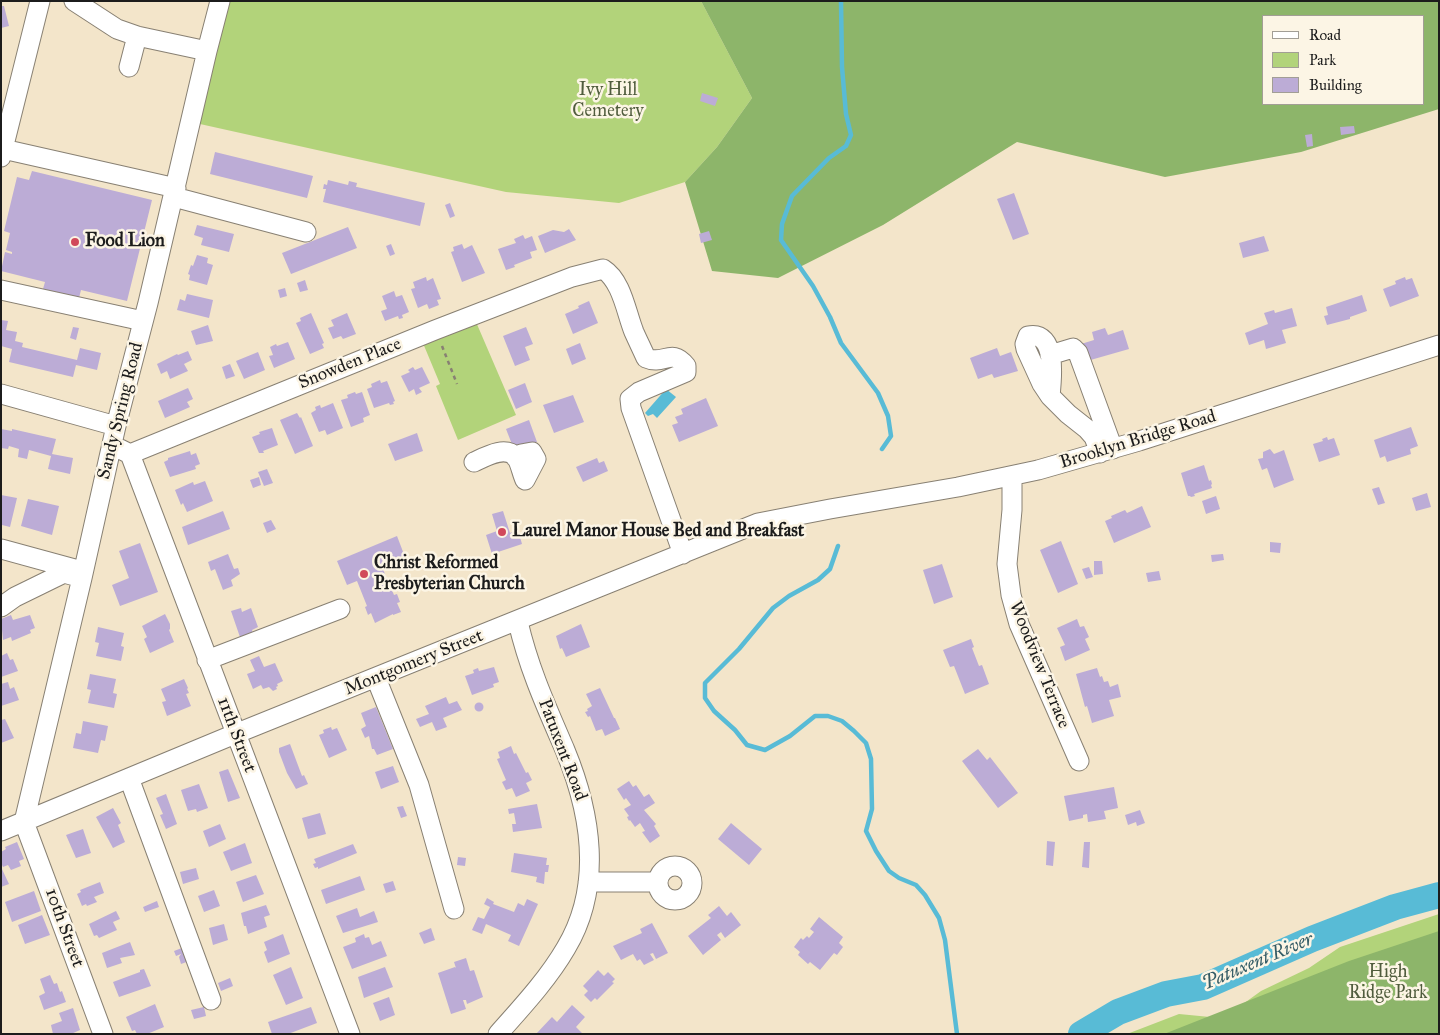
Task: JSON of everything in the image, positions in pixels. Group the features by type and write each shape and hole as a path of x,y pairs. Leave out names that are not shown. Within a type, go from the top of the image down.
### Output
{"street":[{"path":"40,1 2,153 175,192 306,232"},
{"path":"74,1 117,28 137,36 207,51"},
{"name":"Sandy Spring Road","path":"24,822 83,575 116,426 175,192 220,1"},
{"path":"129,67 137,36"},
{"name":"Snowden Place","path":"130,454 435,330 572,277 603,269 611,274 619,290 634,332 646,358 652,360 676,357 686,366 686,372 639,392 630,399 631,408 683,554"},
{"path":"1,290 143,321"},
{"path":"1050,396 1052,383 1049,348 1043,338 1037,335 1028,336 1025,344 1026,349 1042,384 1050,396 1087,429 1106,451"},
{"name":"Brooklyn Bridge Road","path":"830,509 1012,476 1106,451 1439,345"},
{"path":"1050,355 1073,348 1078,353 1106,451"},
{"path":"1,394 116,426"},
{"path":"112,446 130,454"},
{"path":"474,462 495,453 510,453 516,458"},
{"name":"11th Street","path":"130,454 350,1034"},
{"name":"Woodview Terrace","path":"1012,476 1012,510 1007,564 1010,596 1019,624 1080,761"},
{"name":"Montgomery Street","path":"1,831 235,734 518,622 758,523 830,509"},
{"path":"1,549 83,575"},
{"path":"1,607 15,597 64,573 83,575"},
{"path":"207,660 340,609"},
{"name":"Patuxent Road","path":"498,1034 525,1004 566,948 581,918 588,882 590,852 588,826 583,802 565,750 531,670 518,622"},
{"path":"376,678 418,785 454,909"},
{"path":"129,778 211,1000"},
{"name":"10th Street","path":"24,822 103,1034"},
{"path":"588,882 658,882"}],"path":[{"path":"435,330 457,384"}],"green space":[{"name":"Ivy Hill Cemetery","path":"220,1 701,1 752,98 717,147 685,182 619,203 506,192 191,122"},
{"path":"701,1 1439,1 1439,109 1301,152 1165,177 1017,142 883,225 778,278 712,271 685,182 717,147 752,98"},
{"path":"473,315 516,415 458,440 436,386 440,384 420,336"},
{"name":"High Ridge Park","path":"1439,914 1439,1034 1127,1034 1179,1014 1210,1017 1243,1004 1261,991 1309,968 1340,947"},
{"name":"High Ridge Park","path":"1439,931 1439,1034 1164,1034 1349,961"}],"water":[{"path":"666,389 676,397 657,418 653,414 648,416 645,413"}],"building":[{"path":"1,6 4,6 9,26 1,28"},
{"path":"702,93 718,98 715,106 700,101"},
{"path":"1354,126 1355,133 1341,135 1340,127"},
{"path":"1312,134 1313,146 1307,147 1305,135"},
{"path":"215,152 313,176 307,198 210,174"},
{"name":"Food Lion","path":"32,171 152,200 127,301 81,290 79,298 43,289 45,282 1,271 5,252 12,254 12,252 6,250 10,233 4,231 17,177 29,180"},
{"path":"328,180 348,185 349,181 357,183 356,187 425,203 420,226 323,202 326,189 323,189 324,184 327,185"},
{"path":"1014,193 1029,234 1013,240 997,199"},
{"path":"450,203 455,216 450,218 445,205"},
{"path":"197,225 234,234 229,252 201,245 203,238 194,235"},
{"path":"348,227 357,248 291,274 282,253"},
{"path":"569,229 576,240 545,253 538,236 553,230 564,232"},
{"path":"709,231 712,240 701,243 699,234"},
{"path":"523,235 525,239 532,236 537,250 530,252 532,258 506,270 498,249 516,243 514,239"},
{"path":"1264,236 1269,251 1243,258 1239,243"},
{"path":"391,244 395,254 390,256 386,246"},
{"path":"462,244 464,249 472,245 485,273 462,282 451,252 454,251 453,247"},
{"path":"197,255 208,258 207,263 213,265 207,285 189,280 190,275 188,274"},
{"path":"426,277 427,281 433,278 441,299 437,300 439,305 429,309 427,304 418,308 411,289 415,288 413,282"},
{"path":"1405,277 1406,280 1412,278 1419,296 1390,307 1383,289 1396,284 1395,281"},
{"path":"305,280 308,290 300,292 297,283"},
{"path":"285,288 287,296 280,298 278,290"},
{"path":"394,291 396,297 402,295 409,312 402,315 403,318 399,319 398,316 385,321 381,311 387,309 382,296"},
{"path":"187,294 213,300 209,318 177,310 180,299 185,301"},
{"path":"1362,295 1367,311 1350,317 1350,319 1327,325 1324,316 1328,315 1326,307"},
{"path":"589,301 598,323 573,334 565,314"},
{"path":"1292,308 1297,326 1282,330 1286,343 1266,349 1264,340 1249,345 1245,333 1268,324 1264,313 1274,310 1275,313"},
{"path":"311,313 324,343 322,344 324,348 310,354 296,323 301,321 300,318"},
{"path":"347,313 356,334 343,339 341,336 333,339 328,328 334,326 331,320"},
{"path":"1,320 8,321 6,330 17,332 15,341 23,343 22,347 77,360 80,348 101,353 97,370 76,365 73,377 9,362 12,349 1,346"},
{"path":"208,325 213,341 196,345 191,331"},
{"path":"73,327 79,328 76,340 70,338"},
{"path":"526,327 533,344 525,347 530,360 515,366 503,336"},
{"path":"1105,328 1108,335 1123,330 1129,349 1087,361 1081,344 1094,340 1092,332"},
{"path":"288,342 295,359 274,368 269,356 273,355 270,347"},
{"path":"580,343 586,359 572,365 566,349"},
{"path":"997,348 1000,356 1011,352 1018,371 994,378 992,374 978,379 970,358"},
{"path":"188,351 192,360 184,364 188,371 170,379 167,371 161,374 157,364"},
{"path":"258,352 265,370 244,379 236,361"},
{"path":"230,364 235,376 226,379 222,367"},
{"path":"413,367 415,370 422,367 430,383 419,388 422,392 416,395 414,389 409,392 401,376 410,372 408,370"},
{"path":"380,380 381,383 387,381 395,401 393,402 394,404 390,405 389,403 374,408 367,389 372,387 371,384"},
{"path":"525,383 532,402 516,409 508,390"},
{"path":"188,388 193,399 187,402 190,407 165,418 158,401"},
{"path":"355,392 356,394 362,392 370,415 363,418 364,422 351,427 341,400 348,398 347,395"},
{"path":"573,395 584,422 554,433 543,405"},
{"path":"706,398 718,426 679,442 672,425 678,423 675,417 683,414 681,409"},
{"path":"333,403 343,428 327,435 325,430 319,432 311,413 316,410 315,407 320,405 321,408"},
{"path":"297,413 301,417 313,446 295,454 280,420"},
{"path":"529,420 537,442 515,452 506,429"},
{"path":"1411,427 1418,446 1410,449 1411,454 1387,462 1385,456 1380,458 1374,440"},
{"path":"272,428 278,445 263,451 264,453 259,453 252,437 260,434 259,432"},
{"path":"1,429 12,431 12,429 56,439 52,454 73,458 70,474 48,469 51,456 29,450 27,459 18,457 19,449 9,446 8,449 1,448"},
{"path":"417,433 423,451 395,461 388,444"},
{"path":"1327,437 1328,440 1334,438 1340,455 1319,462 1313,444 1323,441 1322,439"},
{"path":"1270,449 1274,454 1284,450 1294,480 1274,488 1267,468 1262,470 1258,459 1263,458 1263,452"},
{"path":"190,451 191,455 196,453 200,464 195,466 196,469 170,477 164,462 168,458"},
{"path":"597,458 599,463 604,461 608,471 583,482 576,467"},
{"path":"1204,465 1209,481 1211,480 1212,488 1194,494 1195,496 1188,496 1181,473"},
{"path":"267,469 273,483 264,486 258,472"},
{"path":"259,477 261,485 253,488 250,480"},
{"path":"205,481 213,501 187,512 183,503 181,505 175,490 193,482 194,485"},
{"path":"1379,487 1385,503 1378,505 1372,489"},
{"path":"1427,493 1431,507 1416,511 1412,498"},
{"path":"1,495 17,498 10,527 1,523"},
{"path":"1216,496 1220,509 1206,514 1202,501"},
{"path":"28,499 59,506 52,535 21,526"},
{"path":"1142,506 1151,527 1114,543 1105,521 1125,510 1127,513"},
{"path":"223,511 230,529 188,545 182,527"},
{"name":"Laurel Manor House Bed and Breakfast","path":"503,511 510,533 518,530 522,544 492,554 486,535 497,531 492,514"},
{"path":"271,520 276,529 267,533 263,523"},
{"name":"Christ Reformed Presbyterian Church","path":"397,536 405,557 382,567 394,595 397,594 400,602 397,603 401,612 375,623 371,613 368,615 365,607 367,606 357,581 347,585 337,561"},
{"path":"1061,541 1078,584 1058,593 1040,550"},
{"path":"1270,542 1281,543 1280,553 1270,552"},
{"path":"140,543 158,592 120,606 112,585 129,578 119,551"},
{"path":"228,554 234,569 238,568 240,574 231,580 233,586 223,590 215,569 211,571 208,562"},
{"path":"1223,554 1224,560 1212,562 1211,555"},
{"path":"1094,561 1102,561 1103,574 1094,575"},
{"path":"942,564 953,597 934,604 923,570"},
{"path":"1089,567 1093,577 1086,579 1082,569"},
{"path":"1159,571 1161,580 1148,582 1146,573"},
{"path":"241,608 242,612 251,608 258,627 252,630 254,636 241,640 231,611"},
{"path":"165,614 170,624 169,630 174,642 150,653 144,639 147,637 142,626"},
{"path":"11,615 13,620 30,615 35,628 30,630 31,633 12,641 11,637 3,640 1,619"},
{"path":"1077,619 1080,627 1084,626 1089,637 1085,639 1090,650 1065,661 1060,647 1065,645 1057,628"},
{"path":"581,624 590,647 566,657 562,648 560,649 556,636"},
{"path":"98,627 124,633 121,646 124,647 121,661 96,656 99,643 95,642"},
{"path":"971,639 974,647 972,648 979,666 982,665 989,684 965,694 954,666 950,667 943,650"},
{"path":"7,653 10,660 13,659 18,671 1,677 1,656"},
{"path":"259,656 264,667 275,663 283,681 277,684 277,689 273,691 269,687 263,689 261,685 253,689 247,674 255,671 250,660"},
{"path":"494,667 499,682 493,684 494,687 472,695 465,676 474,673 473,670 478,668 479,671"},
{"path":"1097,668 1100,677 1102,676 1104,682 1108,681 1110,687 1118,684 1121,697 1109,700 1114,716 1092,723 1087,706 1085,707 1076,674"},
{"path":"90,674 116,679 113,693 117,694 114,708 88,703 91,690 87,689"},
{"path":"184,679 189,693 186,694 191,706 167,716 162,702 166,701 161,689"},
{"path":"8,682 10,689 14,687 19,700 1,706 1,684"},
{"path":"600,688 620,729 605,736 602,729 596,731 590,716 588,717 585,712 592,706 586,694"},
{"path":"446,697 449,704 457,701 462,710 443,718 447,727 436,731 432,722 420,727 416,719 429,714 425,706"},
{"path":"479,702 484,707 479,712 474,707"},
{"path":"376,707 393,749 377,755 374,749 372,749 369,736 365,738 361,729 366,726 361,713"},
{"path":"5,719 14,738 1,743 1,720"},
{"path":"83,721 108,726 105,741 101,740 98,753 73,748 76,733 81,734"},
{"path":"331,727 332,730 337,728 347,750 329,758 319,735 324,733 323,730"},
{"path":"290,744 302,776 304,775 308,784 296,789 279,752 279,748"},
{"path":"511,746 514,754 516,753 526,773 528,772 532,780 526,783 530,791 516,797 512,788 506,790 502,782 506,780 497,759 500,758 498,752"},
{"path":"978,749 987,760 990,757 1018,793 998,808 962,761"},
{"path":"393,766 399,782 381,789 375,772"},
{"path":"228,769 240,798 228,802 219,772"},
{"path":"629,781 633,787 636,785 644,797 649,794 655,803 644,810 656,824 654,826 660,836 650,843 642,832 645,831 640,823 635,827 629,821 627,817 629,816 624,809 631,805 626,798 624,800 617,789"},
{"path":"199,784 208,808 197,812 196,809 188,811 181,790"},
{"path":"1114,787 1118,808 1104,811 1106,819 1088,822 1087,814 1083,815 1083,818 1069,821 1064,796"},
{"path":"166,794 177,824 166,829 160,815 163,814 156,798"},
{"path":"537,804 542,828 513,832 512,824 516,824 514,813 509,814 508,809"},
{"path":"403,806 407,816 401,818 397,807"},
{"path":"113,808 121,823 118,825 125,842 113,848 96,817"},
{"path":"1140,810 1145,823 1137,826 1136,822 1128,825 1125,815"},
{"path":"320,813 326,834 308,839 302,818"},
{"path":"731,823 762,849 749,865 718,839"},
{"path":"220,824 226,839 209,847 203,831"},
{"path":"83,829 91,853 76,858 66,835"},
{"path":"1047,841 1055,842 1053,866 1046,865"},
{"path":"17,842 24,859 19,861 21,866 11,870 8,865 3,867 1,852 6,849 5,847"},
{"path":"1084,842 1090,842 1089,868 1082,867"},
{"path":"245,843 252,863 231,871 223,852"},
{"path":"353,844 357,853 318,869 318,867 315,868 313,864 316,863 314,859"},
{"path":"514,853 547,858 546,865 549,865 548,872 545,872 544,884 536,882 537,877 511,872"},
{"path":"458,857 466,858 465,866 457,865"},
{"path":"1,867 9,884 1,887"},
{"path":"196,868 199,879 183,884 180,872"},
{"path":"256,875 264,894 243,902 236,882"},
{"path":"360,876 365,890 326,904 321,890"},
{"path":"393,881 396,890 386,893 383,884"},
{"path":"100,882 104,893 94,897 97,902 82,906 77,894 81,892 80,890"},
{"path":"214,890 220,906 204,912 198,896"},
{"path":"34,891 41,911 12,922 5,902"},
{"path":"487,898 494,902 493,904 514,912 518,903 524,906 527,899 538,904 519,946 508,941 511,935 486,924 482,934 472,930 478,917 484,919 490,907 484,904"},
{"path":"157,901 159,907 145,912 143,907"},
{"path":"266,905 270,915 264,917 267,927 248,934 241,913"},
{"path":"719,906 727,916 731,912 741,925 725,938 721,932 717,935 721,940 703,955 688,936 711,918 708,915"},
{"path":"357,908 360,917 374,911 378,922 343,933 336,916"},
{"path":"116,911 120,919 113,922 117,930 99,938 97,935 94,936 89,924"},
{"path":"42,915 50,935 25,944 18,925"},
{"path":"819,917 843,937 839,943 843,947 837,955 834,953 820,970 810,962 808,964 798,955 800,952 794,947 801,938 803,940 807,936 809,938 814,932 810,929"},
{"path":"652,923 668,953 656,959 653,953 650,954 654,960 644,965 640,959 637,961 633,954 621,960 613,946 642,933 640,929"},
{"path":"224,924 228,940 213,945 209,928"},
{"path":"431,928 435,940 424,944 419,933"},
{"path":"283,934 290,954 268,963 264,952 267,950 264,942"},
{"path":"364,934 365,938 369,937 372,945 381,941 387,956 352,969 343,947 356,942 355,938"},
{"path":"130,942 135,955 120,958 122,963 107,968 102,953"},
{"path":"187,946 192,960 181,964 179,957 181,954 176,956 174,951"},
{"path":"466,958 470,971 474,970 483,997 467,1004 466,1000 463,1000 466,1009 451,1014 438,973 456,968 454,962"},
{"path":"291,967 303,998 286,1005 273,975"},
{"path":"385,967 393,987 364,998 358,977"},
{"path":"144,969 151,986 119,997 113,982"},
{"path":"598,970 604,976 608,972 615,979 612,982 614,983 597,1000 595,998 591,1002 584,995 588,991 583,986"},
{"path":"50,975 54,984 57,983 60,992 62,991 66,1002 44,1010 39,996 45,993 40,979"},
{"path":"230,978 233,986 221,991 218,983"},
{"path":"389,997 395,1015 380,1021 373,1003"},
{"path":"155,1004 164,1027 147,1034 137,1034 135,1030 132,1031 126,1017"},
{"path":"572,1005 585,1017 576,1027 583,1034 536,1034 552,1017 557,1022"},
{"path":"204,1007 206,1016 194,1019 191,1010"},
{"path":"311,1007 317,1023 288,1034 272,1034 268,1022"},
{"path":"73,1008 80,1030 71,1034 53,1034 51,1025 62,1021 59,1013"}],"waterway":[{"path":"841,1 842,67 846,114 851,135 846,146 829,158 792,196 782,224 781,240 813,286 830,317 841,343 878,393 888,416 891,436 882,449"},
{"path":"838,546 830,569 818,580 789,596 773,608 739,649 705,683 705,698 714,711 735,730 747,745 765,750 790,736 815,716 828,716 842,721 866,743 871,759 872,809 866,831 889,871 899,878 916,885 925,895 939,918 945,940 957,1034"},
{"name":"Patuxent River","path":"1081,1034 1118,1012 1166,994 1203,987 1312,939 1395,907 1439,895"}],"place":[{"name":"Food Lion","path":"75,242"},
{"name":"Laurel Manor House Bed and Breakfast","path":"502,532"},
{"name":"Christ Reformed Presbyterian Church","path":"364,574"}]}
